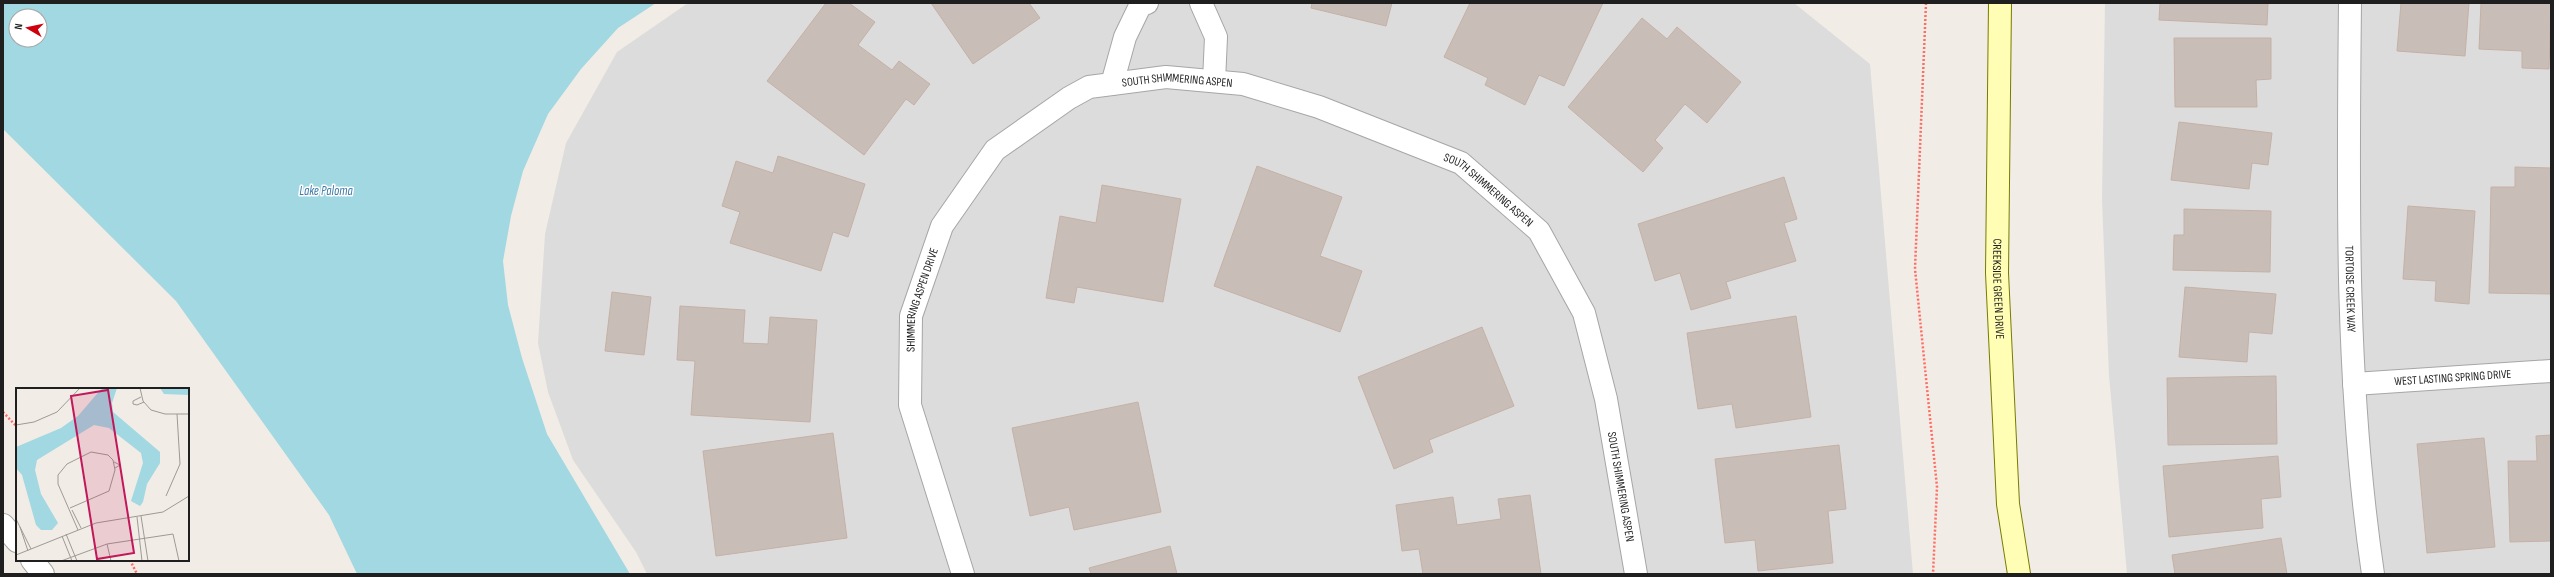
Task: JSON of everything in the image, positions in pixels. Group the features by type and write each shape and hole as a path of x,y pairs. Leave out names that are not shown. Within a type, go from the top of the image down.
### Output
{"main road":[{"name":"CREEKSIDE GREEN DRIVE","path":"2000,3 1997,273 2008,504 2019,574"}],"street":[{"path":"1112,84 1125,37 1140,6 1147,3"},
{"path":"1201,3 1216,37 1214,81"},
{"name":"TORTOISE CREEK WAY","path":"2350,3 2347,212 2354,384 2372,574"},
{"name":"SOUTH SHIMMERING ASPEN","path":"1089,87 1166,77 1214,81 1243,84 1319,107 1461,163 1539,231 1584,314 1606,399 1636,574"},
{"name":"SHIMMERING ASPEN DRIVE","path":"963,574 910,405 911,316 942,226 995,150 1070,98 1089,87"},
{"name":"WEST LASTING SPRING DRIVE","path":"2354,384 2551,371"},
{"path":"3,525 16,540"},
{"path":"33,561 43,574"}],"path":[{"path":"1926,3 1915,268 1937,487 1932,574"},
{"path":"3,412 16,426"},
{"path":"130,561 137,574"}],"shaded area":[{"path":"688,3 1794,3 1870,64 1913,574 647,574 636,552 573,460 548,392 538,343 545,234 566,143 617,52"},
{"path":"2105,3 2551,3 2551,574 2127,574 2109,375 2102,200"}],"water":[{"name":"Lake Paloma","path":"3,3 656,3 618,28 581,69 548,114 523,171 511,216 503,261 508,305 522,358 547,434 630,574 357,574 329,515 176,301 3,129"}],"building":[{"path":"826,3 849,3 875,22 858,45 892,70 899,61 930,84 914,105 906,99 864,155 767,81"},
{"path":"931,3 1029,3 1040,18 973,64"},
{"path":"1312,3 1392,3 1386,26 1311,8"},
{"path":"1470,3 1603,3 1564,86 1539,75 1525,105 1485,85 1488,78 1444,57"},
{"path":"2160,3 2268,3 2267,25 2159,20"},
{"path":"2401,3 2469,3 2465,56 2397,51"},
{"path":"2481,3 2551,3 2549,69 2522,68 2522,51 2479,49"},
{"path":"1642,18 1667,39 1677,27 1741,82 1707,123 1685,104 1655,140 1663,148 1643,172 1568,107"},
{"path":"2174,38 2271,38 2271,79 2256,80 2257,107 2175,107"},
{"path":"2179,122 2272,133 2268,165 2252,163 2249,189 2171,180"},
{"path":"778,156 865,184 848,237 833,232 821,271 730,243 740,212 722,206 736,161 773,173"},
{"path":"1257,166 1342,197 1320,256 1362,271 1340,332 1214,286"},
{"path":"2515,167 2551,168 2551,294 2489,293 2491,187 2515,187"},
{"path":"1784,177 1797,219 1784,223 1796,261 1726,282 1731,298 1691,310 1680,273 1655,281 1638,224"},
{"path":"1102,185 1181,199 1163,302 1077,287 1074,303 1046,298 1060,216 1096,223"},
{"path":"2408,206 2475,211 2469,304 2435,301 2436,281 2403,279"},
{"path":"2184,209 2271,211 2270,272 2173,270 2174,235 2184,235"},
{"path":"2185,287 2276,294 2272,334 2249,332 2247,362 2179,357"},
{"path":"612,292 651,297 644,355 605,351"},
{"path":"680,306 745,310 743,343 768,344 770,317 817,320 810,422 691,415 695,361 677,360"},
{"path":"1796,316 1811,417 1736,428 1732,404 1698,409 1687,333"},
{"path":"1482,327 1514,406 1429,440 1433,452 1394,469 1358,377"},
{"path":"2276,376 2277,444 2168,445 2167,378"},
{"path":"1138,402 1161,512 1074,530 1069,507 1030,516 1012,428"},
{"path":"833,433 847,538 716,556 703,451"},
{"path":"2551,435 2551,541 2510,542 2508,461 2537,461 2536,436"},
{"path":"2484,438 2495,547 2427,553 2417,444"},
{"path":"1839,445 1846,509 1828,511 1833,563 1758,571 1755,540 1725,543 1715,459"},
{"path":"2278,456 2281,497 2261,499 2263,528 2169,537 2163,466"},
{"path":"1530,495 1541,574 1423,574 1419,549 1402,551 1396,505 1453,497 1457,525 1501,519 1498,499"},
{"path":"2281,538 2287,574 2175,574 2172,555"},
{"path":"1170,546 1177,574 1091,574 1089,568"}]}
